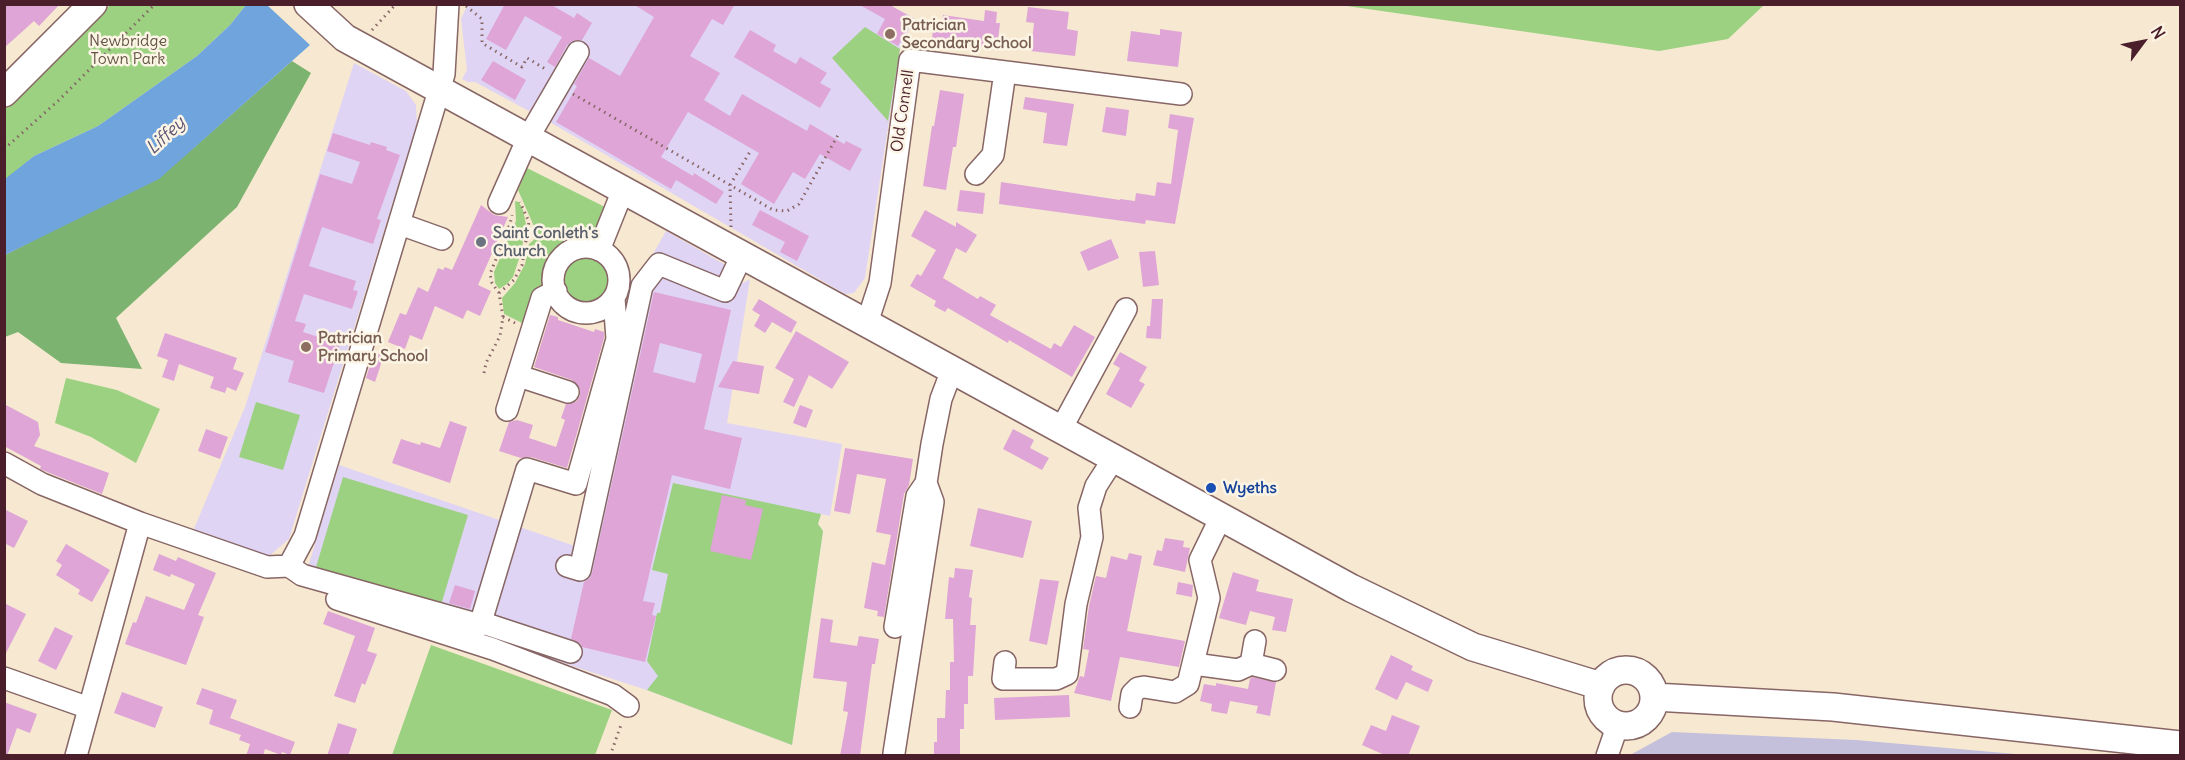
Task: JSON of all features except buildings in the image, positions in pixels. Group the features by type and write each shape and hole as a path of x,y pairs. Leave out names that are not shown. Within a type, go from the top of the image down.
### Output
{"main road":[{"path":"4,93 93,4"},
{"path":"308,4 352,42 1350,588 1473,647 1601,686"},
{"path":"1627,670 1639,673 1648,681 1654,697 1650,712 1644,720 1634,725 1618,724 1602,713 1599,697 1601,686 1608,677 1617,672 1627,670"},
{"path":"1654,697 1833,707 2181,745"}],"street":[{"path":"290,566 305,536 444,74 448,5"},
{"path":"506,193 528,138 578,52"},
{"name":"Old Connell","path":"867,323 880,283 910,60 1181,94"},
{"path":"976,174 993,154 1005,72"},
{"path":"599,250 623,190"},
{"path":"400,224 442,239"},
{"path":"480,625 527,470 576,484 617,339 614,298 619,280 617,267 610,257 599,250 588,247 579,248 563,257 555,271 556,291 563,303 578,312 597,311 608,305 614,298"},
{"path":"567,566 580,570 642,286 659,264 725,291 733,250"},
{"path":"507,410 542,298 556,291"},
{"path":"1061,429 1126,309"},
{"path":"895,627 917,496 926,483 941,399 952,370"},
{"path":"519,376 568,392"},
{"path":"1005,662 1003,679 1056,679 1067,674 1076,603 1092,537 1089,508 1096,486 1114,458"},
{"path":"4,463 42,484 140,523 267,567 290,566 302,575 480,625 486,624 572,652"},
{"path":"894,753 933,502 926,483"},
{"path":"1130,707 1132,694 1138,688 1176,692 1184,689 1188,684 1209,598 1200,560 1221,517"},
{"path":"76,756 140,523"},
{"path":"290,566 300,586 493,649 613,695 628,706"},
{"path":"1251,664 1255,641"},
{"path":"1194,664 1238,670 1251,664 1275,670"},
{"path":"4,678 89,708"},
{"path":"1607,756 1618,724"}],"path":[{"path":"4,149 60,100 155,4"},
{"path":"352,42 396,4"},
{"path":"448,5 461,10 464,5 482,19 482,44 522,67 527,58 560,82 772,210 787,211 799,204 838,135"},
{"path":"733,250 730,185 751,150"},
{"path":"499,293 514,280 522,265 529,222 524,207 506,193"},
{"path":"484,374 486,363 500,336 503,317 499,293 492,283 490,274 510,224 506,193"},
{"path":"610,756 628,706"}],"shaded area":[{"path":"468,4 894,5 893,7 914,18 900,49 865,278 854,293 845,294 553,124 475,82 462,79 467,70 461,19"},
{"name":"Patrician Primary School","path":"354,63 406,91 416,105 417,124 289,539 268,557 193,531 245,407"},
{"path":"666,231 724,264 724,273 743,283 750,279 727,423 842,444 830,516 821,514 818,524 823,531 792,745 647,690 304,580 339,465 575,546 635,286"},
{"path":"1672,732 1856,740 2027,755 1630,755"}],"green space":[{"name":"Newbridge Town Park","path":"110,5 246,5 230,25 197,56 98,126 34,156 5,180 5,106"},
{"path":"1340,5 1764,5 1728,39 1659,51"},
{"path":"865,27 900,49 888,121 832,58"},
{"path":"292,61 311,73 237,207 116,318 142,369 61,363 18,332 5,337 5,255 164,174"},
{"path":"527,168 605,207 606,215 591,242 577,243 565,249 548,263 528,326 504,314 502,298 515,283 525,264 529,244 537,237 518,190"},
{"path":"515,201 519,202 523,210 526,224 520,237 523,241 522,250 513,277 499,289 495,283 494,272 516,221"},
{"path":"584,255 594,255 607,262 614,275 614,285 607,298 594,305 584,305 575,301 568,294 564,285 564,275 568,266 575,259"},
{"path":"66,378 117,390 160,409 136,463 91,437 55,423"},
{"path":"256,402 300,415 283,470 239,457"},
{"path":"343,477 468,515 441,605 316,567"},
{"path":"673,483 821,514 818,524 823,531 792,745 647,690 658,676 647,661 668,574 652,570"},
{"path":"431,645 612,710 595,755 392,755"}],"water":[{"name":"Liffey","path":"246,5 338,5 310,45 159,179 5,255 5,179 34,156 98,126 197,56 230,25"}],"pier":[{"path":"341,4 313,47 307,52 310,45 267,5"}],"place":[{"name":"Patrician Secondary School","path":"890,34"},
{"name":"Saint Conleth's Church","path":"481,242"},
{"name":"Patrician Primary School","path":"306,347"},
{"name":"Wyeths","path":"1211,488"}]}
